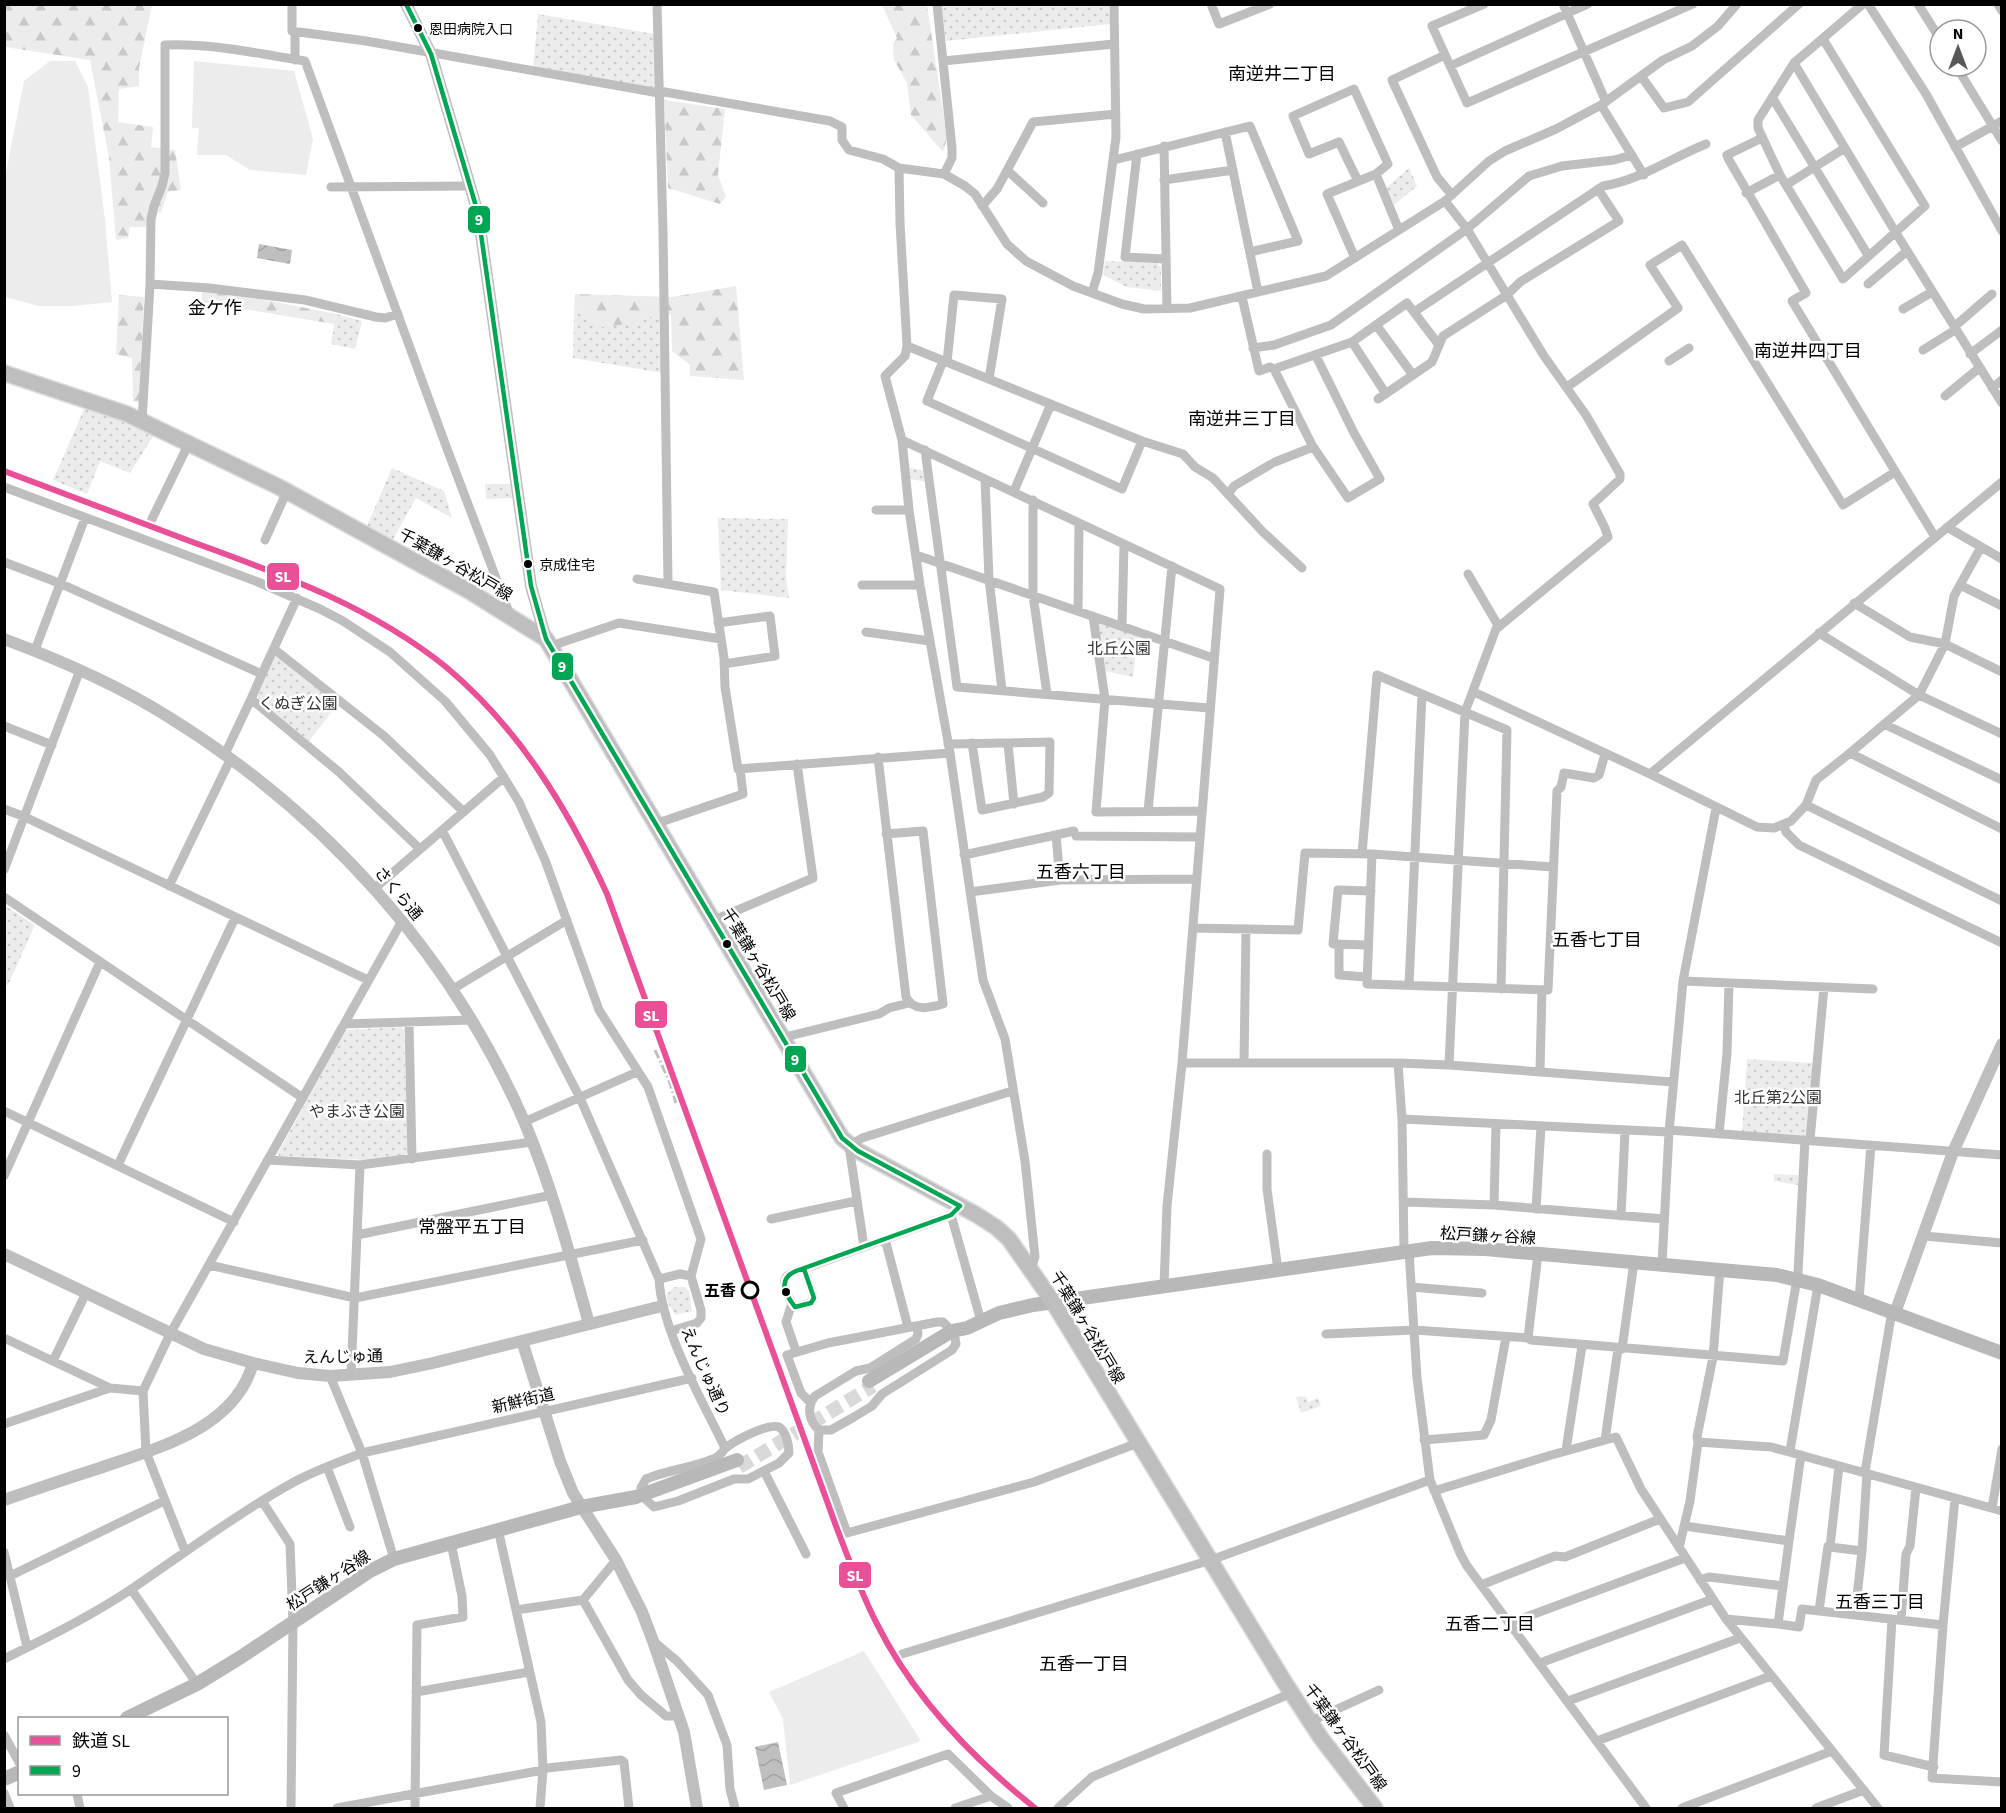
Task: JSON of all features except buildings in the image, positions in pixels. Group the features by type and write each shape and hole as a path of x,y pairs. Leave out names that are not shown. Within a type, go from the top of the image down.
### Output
{"main road":[{"name":"千葉鎌ヶ谷松戸線","path":"4,373 74,395 142,421 287,491 469,591 548,643 837,1130 849,1146 956,1210 997,1228 1010,1239 1053,1302 1292,1693 1321,1738 1375,1809"},
{"name":"松戸鎌ヶ谷線","path":"871,1383 950,1336 981,1321 1016,1309 1407,1251 1459,1248 1777,1275 1818,1285 2001,1353"},
{"name":"松戸鎌ヶ谷線","path":"131,1717 197,1684 370,1571 394,1559 581,1507 640,1496 663,1495 738,1464"},
{"path":"4,1779 18,1773"}],"street":[{"path":"292,4 292,32 366,41 431,54 830,120 842,127 842,140 849,150 883,159 899,168 944,174 975,194 1006,244 1026,261 1073,286 1144,309 1190,308 1326,276 1448,198 1489,161 1505,151 1556,129 1603,103 1663,60 1692,46 1718,26 1737,4"},
{"path":"406,4 431,54 478,213 531,586 548,643 619,623 721,639"},
{"path":"657,4 668,584"},
{"path":"937,4 952,148 952,158 944,174"},
{"path":"1092,293 1098,273 1114,160 1116,114 1114,4"},
{"path":"1211,4 1219,24 1270,4"},
{"path":"1484,4 1432,26 1467,103 1693,4"},
{"path":"1450,66 1565,9 1588,4"},
{"path":"1641,76 1664,108 1688,102 1799,4"},
{"path":"1823,39 1925,206 1843,279 1780,175 1762,138 1758,120 1794,63 1863,4"},
{"path":"1868,4 1926,94 2001,231"},
{"path":"1918,4 1928,20"},
{"path":"1998,4 2001,11"},
{"path":"1565,9 1603,103 1644,175"},
{"path":"295,32 295,60"},
{"path":"943,61 1114,44"},
{"path":"142,421 150,284 151,219 165,173 165,45 212,46 305,61 511,617"},
{"path":"1445,55 1392,80 1448,198 1544,356 1586,415 1620,474 1620,479 1593,504 1608,537 1496,629 1465,712 1449,1065"},
{"path":"1794,63 2001,403"},
{"path":"1965,78 1997,123 2001,141"},
{"path":"1355,258 1327,194 1358,182 1376,174 1388,164 1354,89 1293,116 1309,154 1339,142 1358,182"},
{"path":"1772,97 1868,255"},
{"path":"982,206 997,189 1033,122 1116,114"},
{"path":"1955,147 1997,123"},
{"path":"1114,160 1250,126 1298,242 1250,252"},
{"path":"1225,132 1258,292"},
{"path":"1762,138 1727,155 1746,193 1806,293 1792,301 1935,537"},
{"path":"1414,312 1603,186 1644,175 1707,144"},
{"path":"1164,147 1167,308"},
{"path":"1786,185 1845,148"},
{"path":"1137,154 1125,257 1165,259"},
{"path":"1253,348 1274,345 1330,325 1467,229 1529,176 1562,166 1614,160 1632,155"},
{"path":"899,168 908,346 905,356 885,376 902,440 920,585 949,748 983,980 1005,1039 1025,1161 1035,1250 1035,1262 1031,1268"},
{"path":"1007,170 1043,203"},
{"path":"1164,180 1233,170"},
{"path":"1376,174 1399,230"},
{"path":"1746,193 1780,175"},
{"path":"331,187 470,186"},
{"path":"1352,342 1382,396 1432,362 1443,336 1507,295 1521,282 1618,221 1598,189"},
{"path":"1567,387 1678,308 1650,265 1682,245 1843,505 1895,472"},
{"path":"1868,284 1906,250"},
{"path":"150,284 209,288 305,300 376,317 385,318 398,314"},
{"path":"1903,309 1932,292"},
{"path":"1923,350 1954,329 1992,294"},
{"path":"989,379 1002,299 954,295 945,362 927,401 1122,489 1142,441"},
{"path":"1242,297 1258,371 1274,369 1352,342 1407,303 1439,345"},
{"path":"1377,326 1413,375"},
{"path":"1970,354 2001,330"},
{"path":"908,346 1142,441 1183,454 1195,467 1213,478 1229,493 1263,532 1302,568"},
{"path":"1669,361 1689,348"},
{"path":"1274,369 1313,447 1348,498 1380,479 1354,434 1316,356"},
{"path":"1945,396 1979,368"},
{"path":"1992,388 2001,380"},
{"path":"1014,491 1051,404"},
{"path":"902,440 1220,589 1182,1063 1167,1206 1164,1286"},
{"path":"151,521 189,443"},
{"path":"1229,493 1234,486 1273,463 1313,447"},
{"path":"925,450 957,687 1209,708"},
{"path":"986,479 988,579 1002,690"},
{"path":"1650,774 2001,482"},
{"path":"4,487 297,598 343,621 368,636 420,676 473,733 504,777 532,829 599,1010 648,1087 701,1239 691,1276 701,1318 696,1323 671,1331"},
{"path":"265,540 287,491"},
{"path":"1033,500 1033,595 1047,694"},
{"path":"876,510 909,510"},
{"path":"35,650 85,518"},
{"path":"1078,611 1079,523"},
{"path":"1947,527 2001,559"},
{"path":"1122,626 1124,544"},
{"path":"1474,692 1757,827 1774,828 1784,825 1806,805 1816,780 1919,695 1945,644 1954,596 1981,547"},
{"path":"916,555 1213,658"},
{"path":"4,562 59,583 262,674"},
{"path":"1148,811 1172,566"},
{"path":"1468,574 1499,627"},
{"path":"637,579 714,592 725,687 743,794 655,824"},
{"path":"862,585 920,585"},
{"path":"1960,585 2001,606"},
{"path":"169,886 297,598"},
{"path":"1854,603 1910,637 1945,644 2001,672"},
{"path":"718,623 770,616 775,656 724,664"},
{"path":"1093,616 1105,699 1096,812 1202,811"},
{"path":"866,632 930,641"},
{"path":"1820,633 1919,695 2001,734"},
{"name":"さくら通","path":"4,639 80,670 165,715 228,756 291,806 375,888 453,989 508,1087 552,1195 571,1254 589,1324"},
{"path":"274,649 384,736 464,812"},
{"path":"4,870 80,670"},
{"path":"934,670 955,670"},
{"path":"1501,989 1502,863 1507,730 1377,675 1367,854 1371,891 1367,984 1501,989 1548,990 1557,791 1561,787 1562,774 1594,778 1599,775 1605,754"},
{"path":"1409,985 1422,694"},
{"path":"251,699 339,772 420,849"},
{"path":"1884,724 2001,780"},
{"path":"4,726 52,745"},
{"path":"739,769 879,757 972,743 1050,742 1049,794 982,810 972,743"},
{"path":"1008,744 1014,804"},
{"path":"1850,753 2001,829"},
{"path":"879,757 886,834 906,998 909,1003 919,1008 943,1004 923,831 886,834"},
{"path":"712,921 813,878 797,764"},
{"path":"375,888 504,777"},
{"path":"1806,805 2001,901"},
{"path":"1662,1264 1669,1131 1683,981 1716,808"},
{"path":"4,809 368,980"},
{"path":"1784,825 1786,832 1799,845 2001,943"},
{"name":"えんじゅ通り","path":"442,830 580,1098 659,1279 662,1306 671,1331 725,1448"},
{"path":"964,855 1075,833 1200,837"},
{"path":"1056,835 1060,880"},
{"path":"1193,928 1298,930 1305,854 1367,854 1553,867"},
{"path":"970,892 1060,880 1196,879"},
{"path":"1368,945 1333,944 1338,890 1371,891"},
{"path":"4,897 303,1098"},
{"path":"118,1165 235,918"},
{"path":"453,989 567,920"},
{"path":"185,1551 146,1452 143,1391 170,1334 402,921"},
{"path":"1244,1062 1246,929"},
{"path":"1339,944 1339,975 1367,976"},
{"path":"4,1176 100,962"},
{"path":"1683,981 1873,989"},
{"path":"1719,1134 1727,1053 1730,983"},
{"path":"1326,1334 1414,1330 1528,1338 1582,1346 1783,1361 1797,1279 1807,1140 1824,987"},
{"path":"1540,1071 1542,990"},
{"path":"781,1038 879,1014 889,1008 909,1003"},
{"path":"345,1024 471,1020"},
{"path":"409,1023 412,1159"},
{"path":"1855,1615 1862,1551 1866,1473 1891,1317 1895,1313 1924,1236 1953,1152 2001,1044"},
{"path":"1182,1063 1398,1063 1540,1071 1673,1082"},
{"path":"1398,1063 1407,1251 1424,1440 1430,1480 1460,1553 1646,1809"},
{"path":"524,1122 637,1072"},
{"path":"864,1247 849,1146 862,1138 1012,1090"},
{"path":"4,1111 234,1222"},
{"path":"1401,1119 1719,1134 2001,1155"},
{"path":"1494,1205 1496,1124"},
{"path":"1536,1209 1541,1126"},
{"path":"1621,1216 1625,1131"},
{"path":"268,1160 360,1164 532,1142"},
{"path":"1859,1300 1871,1145"},
{"path":"1268,1154 1267,1189 1278,1270"},
{"path":"351,1375 360,1164"},
{"path":"357,1235 552,1195"},
{"path":"771,1219 856,1201"},
{"path":"1404,1202 1494,1205 1664,1219"},
{"path":"804,1269 814,1300 798,1307 792,1303 785,1285 786,1277 804,1269 885,1239 956,1210 981,1321"},
{"path":"1924,1236 2001,1243"},
{"path":"885,1239 912,1326 918,1334 916,1339 870,1368 856,1371 815,1396 810,1402 809,1409 812,1422 819,1430 818,1452 847,1533 1034,1482 1138,1443"},
{"path":"209,1265 355,1298 643,1240"},
{"name":"えんじゅ通","path":"4,1254 204,1349 298,1373 330,1376 400,1370 662,1306"},
{"path":"1528,1338 1538,1254"},
{"path":"1605,1440 1634,1262"},
{"path":"1679,1548 1685,1526 1697,1437 1713,1357 1720,1269"},
{"path":"659,1279 680,1274 691,1276"},
{"path":"1790,1451 1818,1285"},
{"path":"1411,1287 1482,1293"},
{"path":"53,1361 86,1293"},
{"path":"792,1303 786,1322 796,1351"},
{"path":"810,1402 801,1393 787,1355 796,1351 912,1326 943,1322 956,1344 952,1350 882,1394 872,1406 831,1430 819,1430"},
{"path":"1424,1440 1484,1436 1491,1420 1506,1337"},
{"path":"4,1338 110,1388 143,1391"},
{"path":"522,1341 560,1461 581,1507 616,1560 642,1612 653,1641 679,1716 689,1756 697,1809"},
{"path":"1566,1450 1582,1346"},
{"path":"4,1500 180,1439 209,1422 230,1404 250,1374 253,1363"},
{"path":"330,1376 362,1453 394,1559"},
{"name":"新鮮街道","path":"4,1659 52,1635 131,1589 262,1501 296,1481 327,1467 362,1453 692,1377"},
{"path":"4,1424 110,1388"},
{"path":"778,1428 783,1431 789,1453 779,1463 748,1479 734,1479 701,1493 660,1506 654,1507 640,1496 646,1479 713,1460 725,1448 762,1429 778,1428"},
{"path":"1434,1491 1616,1437 1641,1489 1726,1619 1878,1809"},
{"path":"1698,1442 1750,1444 1790,1451 1997,1510 2001,1449"},
{"path":"1778,1624 1802,1455"},
{"path":"1819,1611 1828,1546 1830,1547 1839,1466"},
{"path":"327,1467 350,1527"},
{"path":"764,1472 806,1554"},
{"path":"902,1654 1211,1560 1430,1480"},
{"path":"1916,1488 1910,1546 1906,1554 1897,1619 1884,1755 1934,1767"},
{"path":"1955,1498 1932,1778 2001,1782"},
{"path":"262,1501 290,1544 293,1622 291,1809"},
{"path":"10,1576 164,1502"},
{"path":"1482,1584 1555,1556 1565,1557 1660,1519"},
{"path":"1685,1526 1789,1541"},
{"path":"498,1529 541,1722 543,1770 540,1809"},
{"path":"415,1809 417,1625 463,1617 462,1596 451,1543"},
{"path":"1830,1547 1862,1551"},
{"path":"4,1552 27,1647"},
{"path":"1510,1623 1685,1558"},
{"path":"516,1610 583,1599 616,1560"},
{"path":"1700,1580 1709,1577 1783,1586"},
{"path":"131,1589 197,1684"},
{"path":"583,1599 628,1680 641,1695 666,1716 679,1716"},
{"path":"1540,1663 1713,1599"},
{"path":"1726,1619 1799,1627 1802,1608 1943,1625"},
{"path":"1568,1701 1740,1638"},
{"path":"653,1641 677,1661 708,1695 727,1745 730,1789 735,1809"},
{"path":"416,1692 529,1672"},
{"path":"1597,1741 1771,1676"},
{"path":"1311,1721 1379,1690"},
{"path":"1058,1809 1092,1777 1292,1693"},
{"path":"4,1735 18,1760"},
{"path":"1682,1809 1832,1751"},
{"path":"844,1809 836,1793 948,1754 991,1796 1008,1809"},
{"path":"337,1809 547,1768 621,1760 624,1762 629,1809"},
{"path":"1816,1809 1864,1790"},
{"path":"4,1793 10,1809"},
{"path":"955,1809 991,1796"}],"green space":[{"path":"4,5 152,5 139,68 139,86 119,89 118,122 153,127 151,147 175,150 181,190 168,192 155,222 146,227 130,227 128,238 116,240 109,157 90,60 5,47"},
{"path":"882,5 927,5 947,138 943,152 911,115 907,83 894,60 893,44 897,38"},
{"path":"941,5 1109,5 1110,24 946,41"},
{"path":"538,14 654,34 655,90 533,69"},
{"path":"50,61 75,61 88,87 105,220 112,302 74,306 39,306 5,297 5,177 24,81"},
{"path":"194,61 294,71 313,139 306,175 250,170 226,155 197,155 199,128 192,128"},
{"path":"664,100 725,109 718,175 726,196 720,204 668,188"},
{"path":"1409,168 1417,186 1394,205 1386,188"},
{"path":"1105,261 1157,263 1161,267 1161,291 1127,287 1103,275"},
{"path":"736,286 744,380 690,376 690,365 672,351 671,314 605,328 574,310 575,294 672,297"},
{"path":"202,290 252,297 336,314 334,324 202,302"},
{"path":"119,295 144,297 139,402 133,402 132,358 116,354"},
{"path":"574,310 605,327 662,316 663,373 573,358"},
{"path":"336,314 362,321 355,349 331,344"},
{"path":"86,405 154,435 130,473 100,461 87,494 53,480"},
{"path":"392,468 444,491 452,518 416,498 392,541 366,528"},
{"path":"909,468 927,471 928,482 910,479"},
{"path":"485,484 512,484 513,498 486,499"},
{"path":"718,518 788,519 786,578 789,598 721,590"},
{"name":"北丘公園","path":"1098,621 1138,636 1133,677 1105,671"},
{"name":"くぬぎ公園","path":"277,657 337,705 309,741 257,699 256,695 273,658"},
{"path":"4,905 35,925 8,985 4,984"},
{"name":"やまぶき公園","path":"401,1027 404,1030 408,1152 405,1155 367,1160 279,1156 278,1153 346,1030"},
{"name":"北丘第2公園","path":"1747,1059 1814,1063 1807,1133 1804,1137 1742,1132"},
{"path":"1774,1174 1798,1175 1798,1185 1774,1181"},
{"path":"675,1287 685,1287 689,1291 692,1311 676,1315 672,1310 667,1294"},
{"path":"1306,1396 1308,1402 1318,1398 1321,1406 1301,1413 1296,1397"},
{"path":"864,1651 921,1741 790,1785 783,1719 769,1692"}],"water":[{"path":"259,244 292,250 290,264 257,258"},
{"path":"778,1742 787,1785 764,1790 755,1747"}],"tunnel":[{"path":"739,1467 873,1386"}],"railway":[{"path":"655,1050 676,1103"}],"rail line":[{"name":"SL","path":"4,471 261,567 326,594 357,610 418,646 446,667 472,691 519,743 576,831 607,894 836,1526 871,1612 908,1677 946,1725 989,1768 1035,1808"}],"transit line":[{"name":"9","path":"406,4 431,54 478,213 531,586 546,639 842,1138 858,1151 960,1206"},
{"name":"9","path":"804,1269 814,1298 811,1303 795,1307 785,1287 786,1278 790,1274 951,1215 960,1206"}],"place":[{"name":"恩田病院入口","path":"418,28"},
{"name":"京成住宅","path":"528,564"},
{"name":"五香","path":"750,1290"}],"district":[{"name":"南逆井二丁目","path":"1282,74"},
{"name":"金ケ作","path":"215,308"},
{"name":"南逆井四丁目","path":"1808,351"},
{"name":"南逆井三丁目","path":"1242,419"},
{"name":"五香六丁目","path":"1081,872"},
{"name":"五香七丁目","path":"1597,940"},
{"name":"常盤平五丁目","path":"472,1227"},
{"name":"五香三丁目","path":"1880,1602"},
{"name":"五香二丁目","path":"1490,1624"},
{"name":"五香一丁目","path":"1084,1664"}]}
